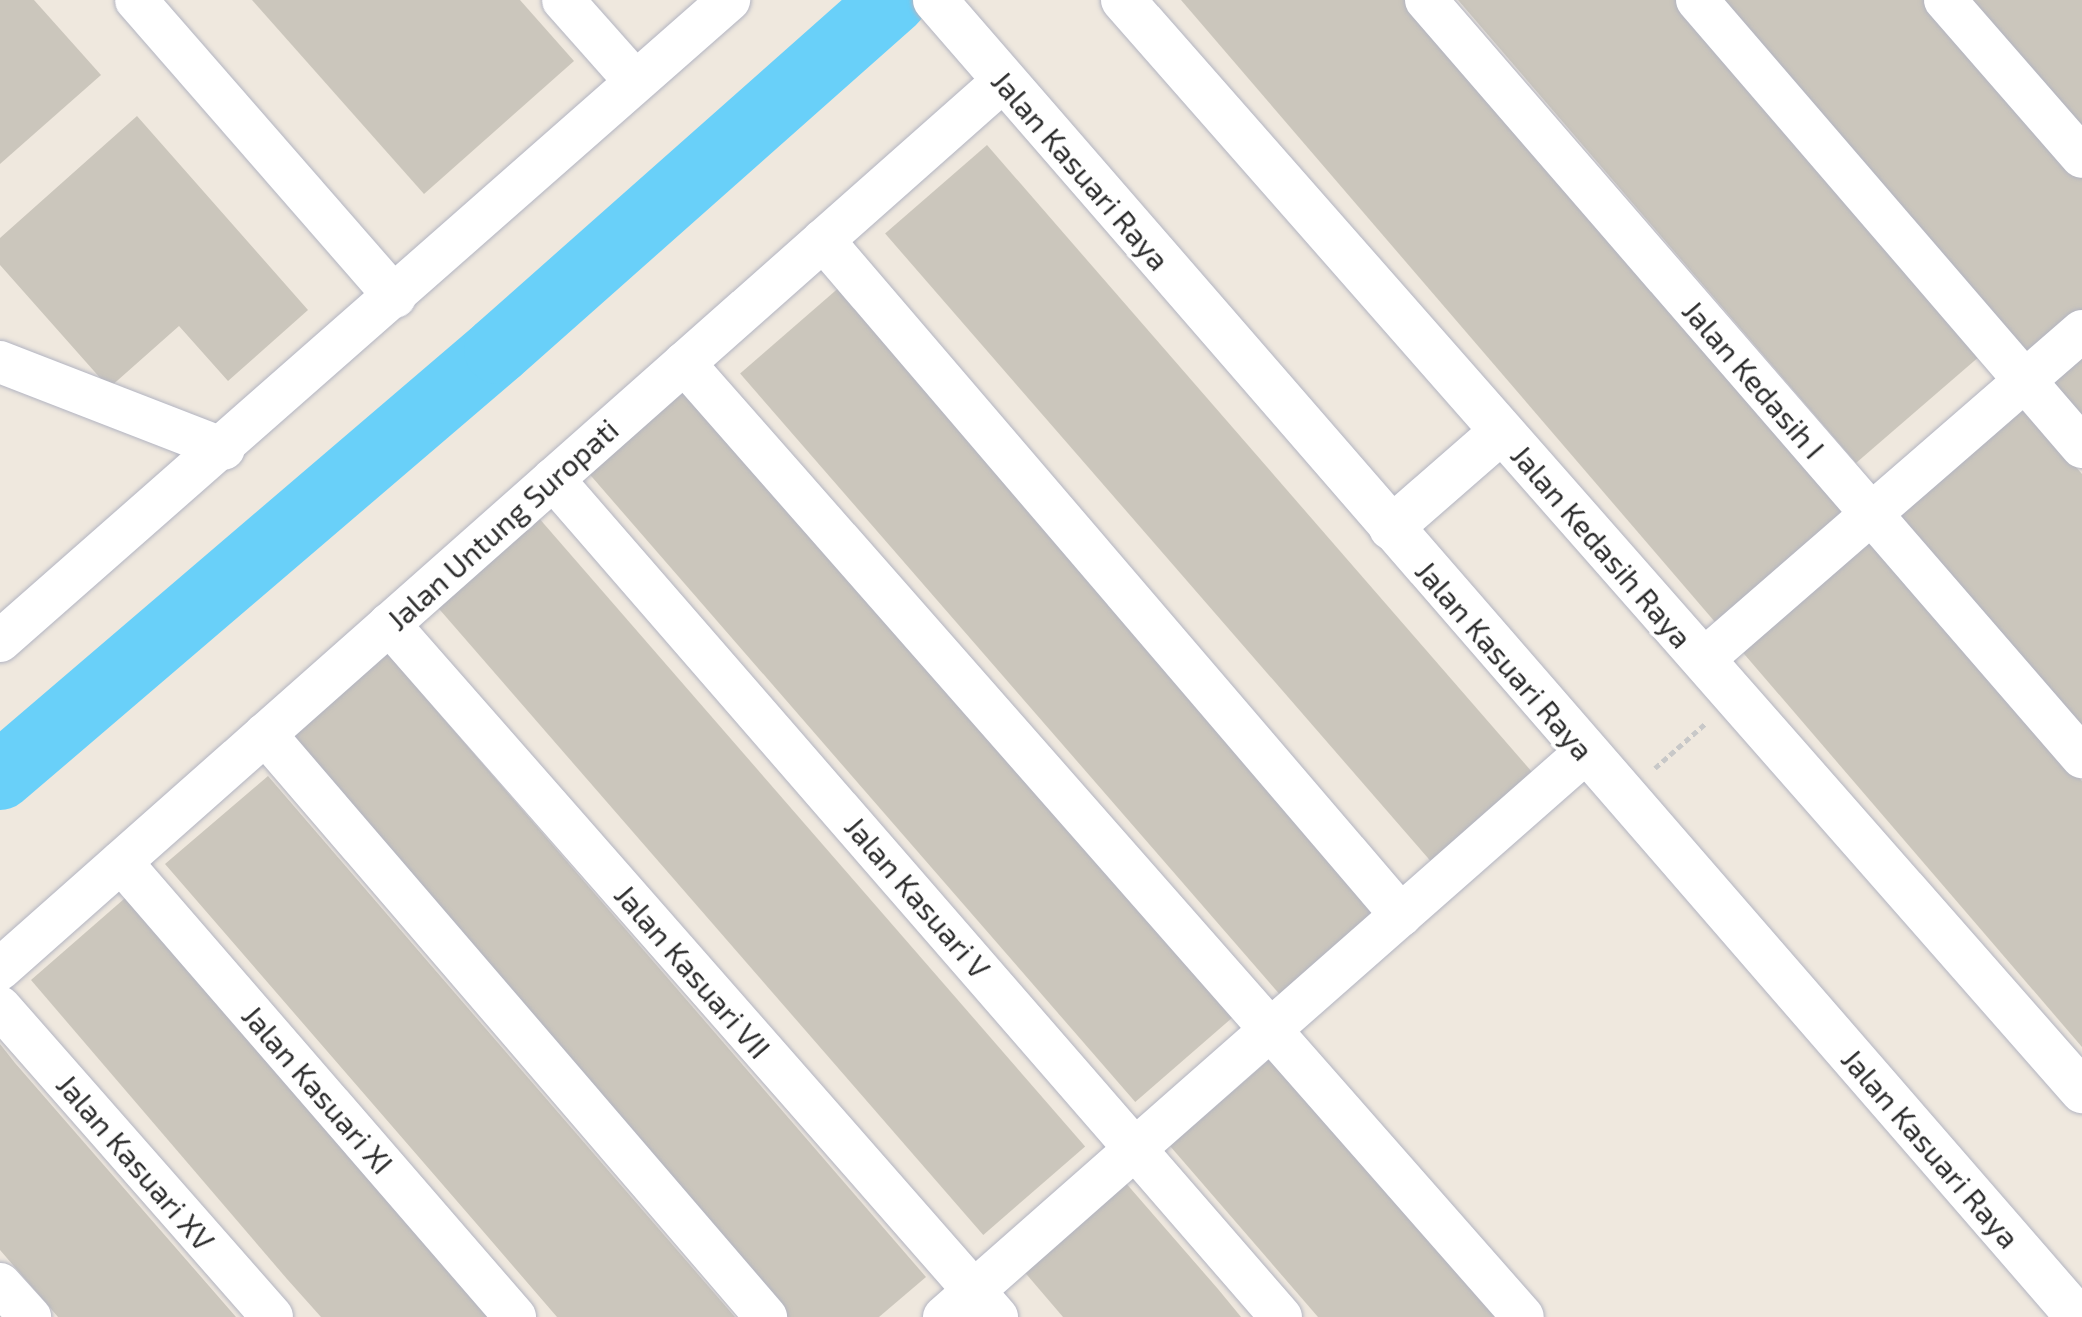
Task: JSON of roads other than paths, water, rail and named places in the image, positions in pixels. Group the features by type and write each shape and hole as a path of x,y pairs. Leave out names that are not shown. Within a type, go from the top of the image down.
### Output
{"main road":[{"name":"Jalan Kasuari Raya","path":"935,0 2078,1317"},
{"name":"Jalan Kedasih Raya","path":"1123,0 2082,1091"},
{"path":"1391,528 1502,431"}],"street":[{"path":"136,0 395,297"},
{"path":"563,0 635,81"},
{"path":"0,641 224,449 729,0"},
{"name":"Jalan Kedasih I","path":"1426,0 2082,757"},
{"path":"1697,0 2082,447"},
{"path":"1945,0 2082,157"},
{"name":"Jalan Untung Suropati","path":"0,969 823,240 995,70"},
{"path":"823,240 1401,915"},
{"path":"1703,660 2082,331"},
{"path":"0,362 224,449"},
{"path":"684,363 1523,1317"},
{"name":"Jalan Kasuari V","path":"553,479 1281,1317"},
{"name":"Jalan Kasuari VII","path":"389,624 971,1308"},
{"path":"265,734 766,1317"},
{"path":"971,1308 1136,1147 1586,752"},
{"name":"Jalan Kasuari XI","path":"121,862 515,1317"},
{"name":"Jalan Kasuari XV","path":"0,1007 272,1317"},
{"path":"0,1284 30,1317"}],"waterway":[{"path":"0,776 498,350 893,0"}]}
